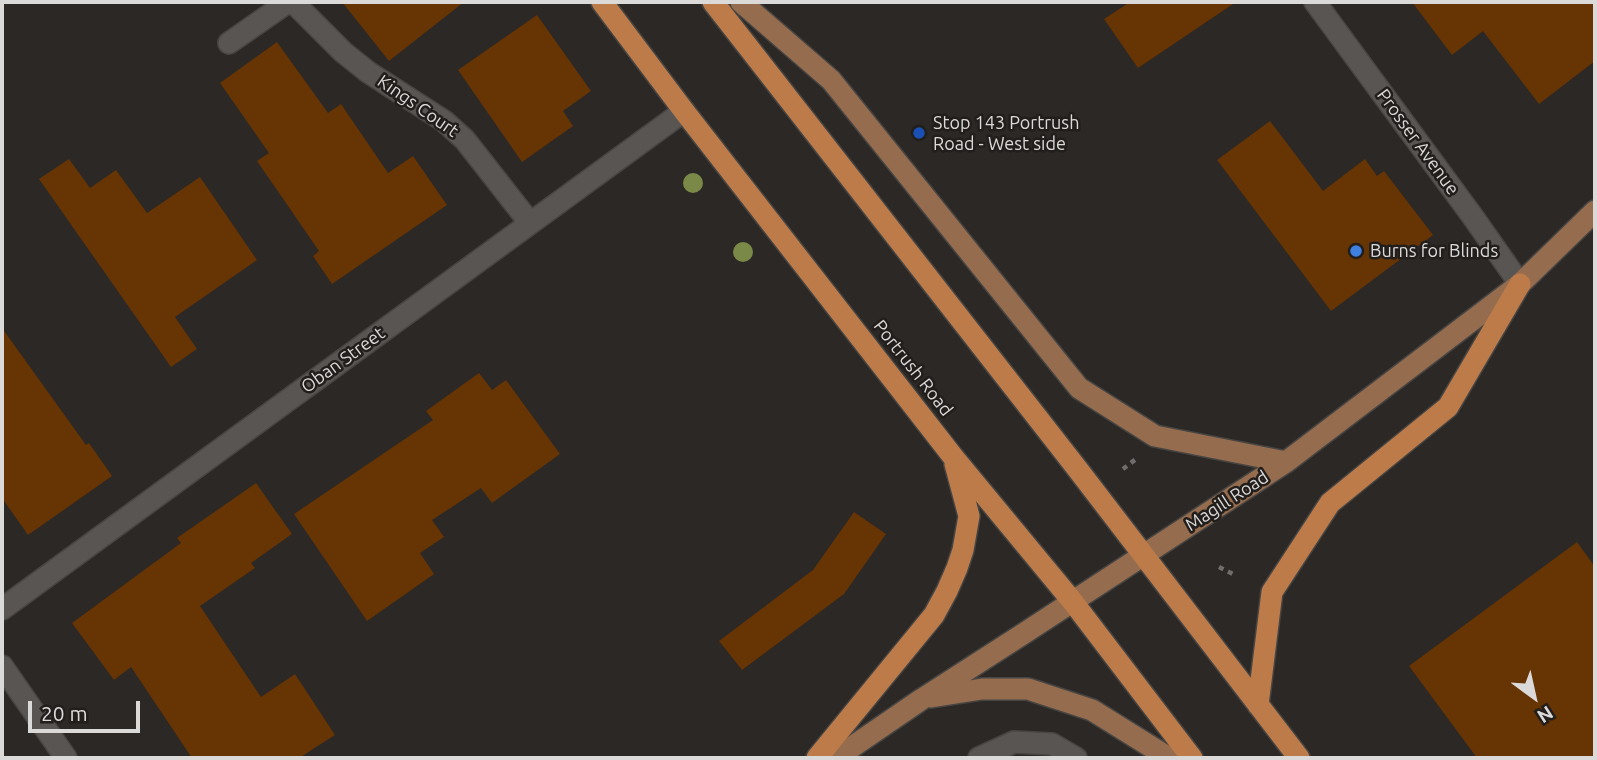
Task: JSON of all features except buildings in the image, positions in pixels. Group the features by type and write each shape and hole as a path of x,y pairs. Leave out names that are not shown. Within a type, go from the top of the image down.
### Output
{"highway":[{"name":"Portrush Road","path":"602,2 954,458 1073,602 1192,758"},
{"path":"713,2 1299,758"},
{"path":"1258,705 1272,592 1331,503 1448,407 1520,284"},
{"path":"817,758 934,615 947,591 963,550 969,516 954,458"}],"main road":[{"path":"741,2 831,80 1079,388 1155,436 1286,462"},
{"name":"Magill Road","path":"836,758 1286,462 1520,284 1595,211"},
{"path":"922,699 982,689 1028,689 1092,710 1170,758"}],"street":[{"path":"229,43 290,2"},
{"name":"Kings Court","path":"290,2 368,72 444,121 465,140 530,223"},
{"name":"Prosser Avenue","path":"1315,2 1474,217 1520,284"},
{"name":"Oban Street","path":"2,609 684,111"},
{"path":"2,666 66,758"},
{"path":"979,758 1014,742 1052,744 1076,758"}],"path":[{"path":"1123,469 1141,456"},
{"path":"1219,567 1233,574"}],"place":[{"name":"Stop 143 Portrush Road - West side","path":"919,133"},
{"name":"Burns for Blinds","path":"1356,251"}]}
